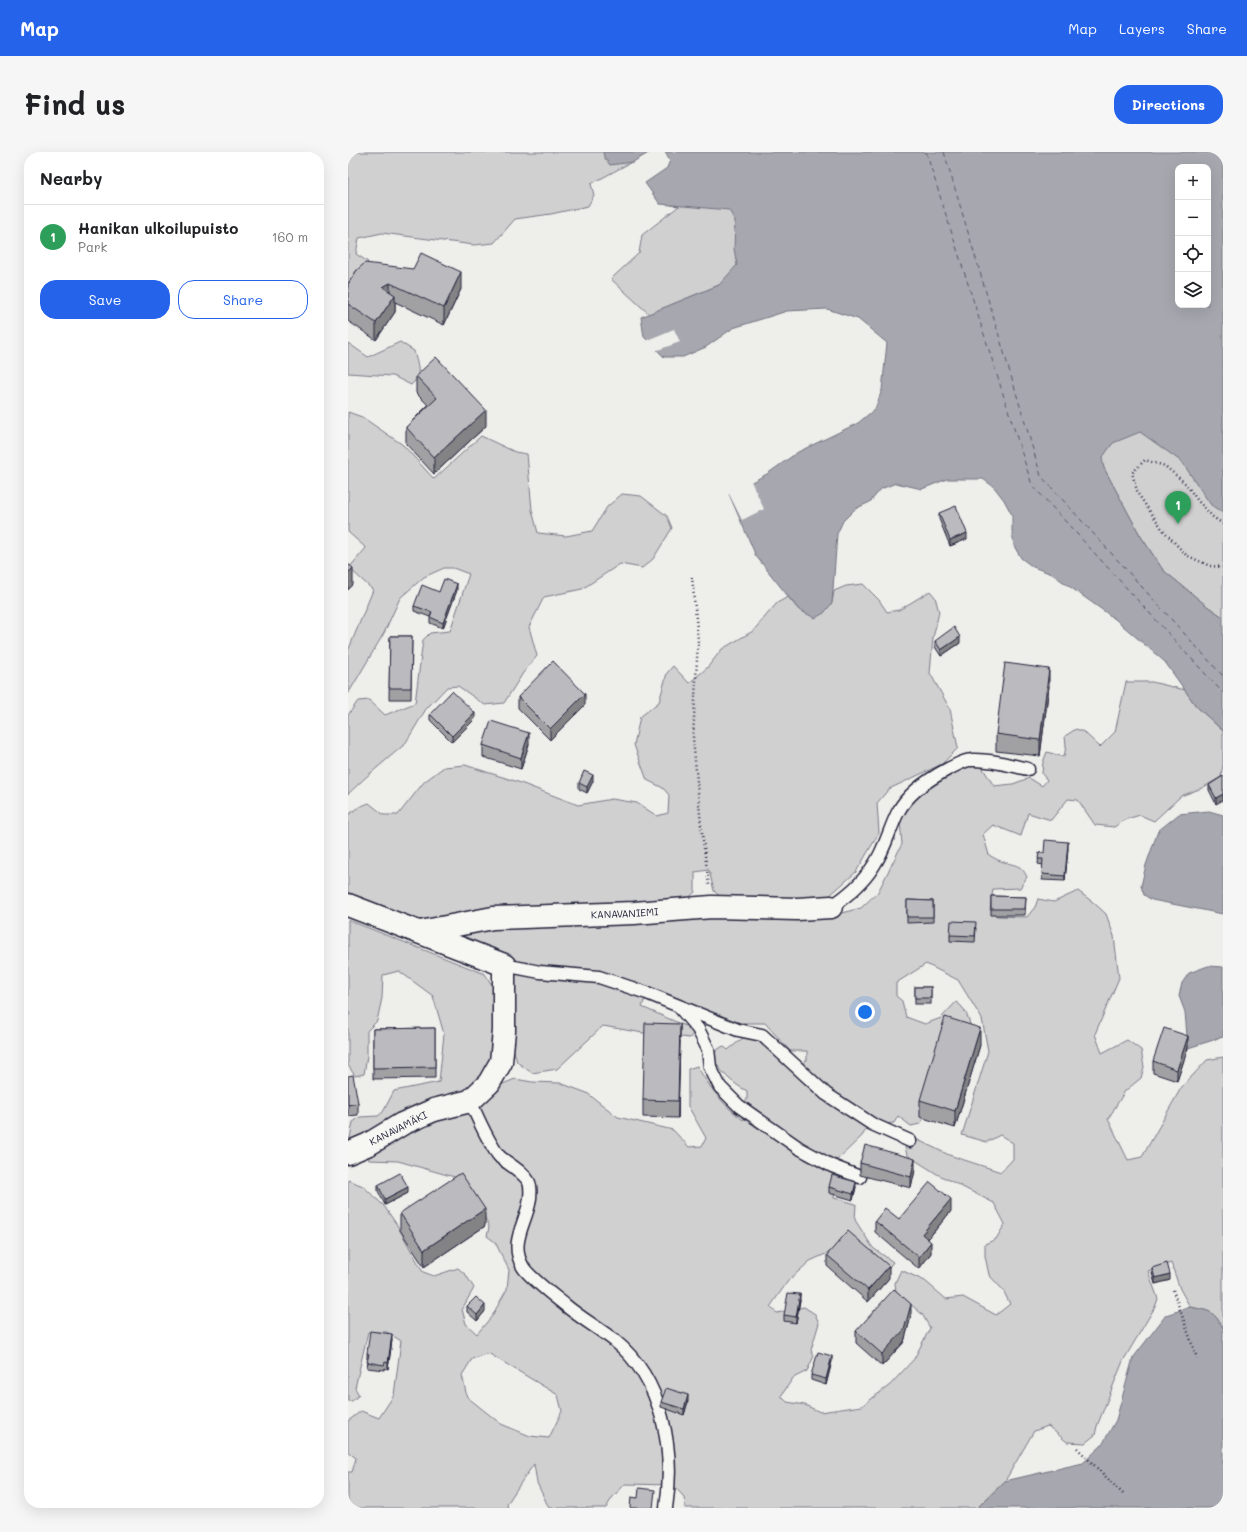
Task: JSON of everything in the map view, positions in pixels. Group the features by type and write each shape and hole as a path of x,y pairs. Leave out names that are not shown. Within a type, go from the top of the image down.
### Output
{"street":[{"path":"348,905 504,965"},
{"name":"KANAVANIEMI","path":"420,932 493,918 634,913 712,907 797,909 831,907"},
{"name":"KANAVAMÄKI","path":"348,1154 402,1124 434,1110 470,1101 489,1083 500,1062 504,1031 504,965"}],"lane":[{"path":"831,907 848,896 864,880 886,845 898,812 917,789 941,773 969,760 990,761 1028,769"},
{"path":"504,965 540,972 599,977 647,993 680,1008 738,1030 762,1035 826,1094 872,1124 910,1141"},
{"path":"680,1008 698,1029 708,1048 710,1067 720,1087 739,1106 799,1148 832,1166 860,1178"},
{"path":"470,1101 484,1131 500,1156 520,1172 530,1184 531,1200 517,1240 518,1256 524,1269 573,1312 616,1342 636,1363 650,1386 661,1416 668,1447 669,1489 666,1508"}],"path":[{"path":"1223,524 1213,518 1186,484 1165,466 1145,460 1132,473 1138,494 1163,530 1186,555 1210,566 1223,567"},
{"path":"692,577 698,640 693,738 701,825 712,907"},
{"path":"1173,1290 1197,1358"},
{"path":"1077,1448 1125,1496"}],"shaded area":[{"path":"348,152 650,152 591,184 594,195 588,206 551,214 515,219 494,243 474,245 382,233 359,238 356,254 368,262 348,290"},
{"path":"603,152 650,152 633,162 610,165 604,157"},
{"path":"665,152 1223,152 1223,513 1211,505 1182,462 1140,432 1113,443 1102,458 1104,468 1140,535 1163,570 1207,606 1223,617 1223,731 1196,706 1165,662 1115,619 1052,574 1033,567 1021,558 1014,546 1012,515 1004,500 994,487 983,479 947,479 922,489 896,483 881,489 870,502 855,509 843,521 837,534 832,603 824,613 815,618 799,610 756,556 729,494 767,474 798,452 858,423 875,409 882,390 887,343 858,319 827,309 787,311 733,328 706,347 683,357 664,357 644,337 641,317 719,285 737,265 734,249 735,221 729,210 660,204 645,183 667,168 670,160"},
{"path":"868,152 719,285 649,314 611,279 639,253 642,235 679,206 671,205"},
{"path":"1175,213 1140,301 1223,374 1223,617 1207,606 1163,570 1140,535 1062,391"},
{"path":"400,342 414,351 418,373 415,381 411,385 393,376 348,373 348,343 368,357"},
{"path":"348,412 362,417 403,445 434,479 481,436 515,452 527,454 532,510 538,533 566,536 592,531 607,507 622,494 641,496 667,516 672,528 653,559 642,568 620,564 582,589 544,597 529,627 537,656 523,673 504,703 485,705 458,686 447,687 426,709 405,744 348,794 348,715 358,701 369,700 385,715 415,703 423,640 430,633 450,631 469,574 453,568 444,568 424,577 400,598 384,633 348,694 348,651 373,590 349,568 366,548 348,532"},
{"path":"863,584 879,600 887,612 899,610 930,591 935,597 939,612 933,638 930,673 950,709 958,748 942,764 889,789 877,803 879,833 856,872 828,897 727,903 714,891 709,870 695,872 695,892 683,903 421,926 348,894 348,815 359,807 369,803 384,815 398,815 424,782 444,767 465,765 518,782 578,805 612,799 637,803 657,816 668,813 669,795 663,788 647,780 634,745 640,717 659,702 667,673 673,666 689,683 707,668 722,649 753,631 777,603 788,597 799,610 832,603 834,591 846,586"},
{"path":"1126,682 1152,682 1185,690 1196,706 1223,731 1223,764 1221,777 1202,788 1181,796 1154,821 1140,815 1127,819 1114,827 1095,825 1078,800 1068,799 1051,820 1028,813 1021,836 993,825 983,834 989,855 1000,861 1018,866 1023,870 1027,877 1020,888 993,889 990,910 997,916 1027,917 1035,907 1038,899 1054,902 1078,891 1106,914 1114,936 1119,978 1095,1034 1102,1053 1127,1040 1141,1050 1144,1067 1141,1078 1125,1091 1108,1119 1128,1160 1142,1157 1181,1088 1207,1060 1223,1057 1223,1328 1210,1312 1190,1307 1180,1289 1171,1263 1148,1271 1158,1299 1155,1307 1123,1361 1097,1426 1095,1435 1085,1443 1067,1442 1048,1426 1034,1431 1005,1481 977,1508 685,1508 684,1497 673,1485 625,1484 612,1498 606,1508 549,1508 537,1483 534,1464 507,1504 508,1508 348,1508 348,1472 352,1472 356,1458 348,1452 348,1421 361,1411 379,1418 394,1395 401,1341 387,1332 368,1332 355,1388 359,1395 352,1401 348,1401 348,1180 363,1186 384,1206 397,1225 423,1272 434,1276 458,1268 466,1275 474,1288 462,1309 466,1324 477,1334 492,1316 507,1289 509,1270 495,1242 487,1236 489,1227 480,1207 458,1178 398,1161 369,1160 364,1150 348,1158 348,1140 350,1138 353,1122 360,1117 378,1116 383,1112 394,1091 439,1082 444,1034 433,996 399,971 383,975 382,998 377,1021 367,1031 367,1056 364,1074 355,1076 348,1065 348,1018 350,1013 348,1012 348,920 485,974 497,993 498,1086 515,1079 532,1082 560,1083 587,1093 618,1117 673,1130 689,1147 702,1146 706,1138 688,1106 688,1069 697,1066 717,1096 743,1120 746,1117 802,1155 804,1159 836,1176 834,1198 856,1204 855,1220 873,1248 893,1262 881,1278 830,1252 810,1261 788,1281 770,1307 777,1313 804,1307 815,1314 819,1323 811,1350 814,1356 807,1371 793,1378 781,1396 787,1402 805,1405 820,1412 862,1406 890,1385 914,1359 930,1328 922,1314 896,1292 895,1283 901,1270 925,1281 946,1299 963,1297 996,1315 1010,1304 1003,1290 989,1275 985,1256 985,1244 996,1239 1005,1224 994,1203 937,1174 907,1155 905,1147 918,1140 949,1155 1001,1172 1013,1159 1013,1143 1000,1135 987,1142 962,1135 988,1051 982,1019 958,980 926,964 896,983 896,996 902,1001 906,1017 925,1024 941,1018 956,1002 960,1005 967,1014 974,1043 920,1124 911,1126 898,1116 894,1123 869,1125 862,1136 837,1160 832,1158 828,1160 801,1145 744,1104 747,1099 747,1091 722,1072 713,1056 717,1050 723,1046 728,1050 744,1037 759,1040 791,1069 807,1060 807,1051 790,1051 765,1023 741,1023 681,1004 648,990 642,1007 690,1028 693,1034 690,1038 643,1033 603,1026 557,1069 532,1073 517,1062 510,1038 510,960 447,937 506,924 756,916 822,918 861,908 878,892 902,844 900,821 907,808 920,792 970,764 982,767 994,786 1013,784 1029,778 1042,786 1047,780 1042,774 1043,762 1047,752 1064,757 1066,746 1065,736 1076,729 1084,732 1100,747 1115,732","holes":["488,1353 558,1395 562,1411 549,1438 530,1436 501,1424 467,1397 462,1375 472,1359"]},
{"path":"1209,811 1223,815 1223,914 1152,900 1144,895 1141,886 1146,865 1158,831 1179,814"},
{"path":"1208,966 1223,967 1223,1037 1188,1048 1185,1012 1179,996 1182,983 1189,973"},
{"path":"1190,1307 1210,1312 1223,1328 1223,1508 977,1508 1005,1481 1083,1463 1102,1445 1116,1420 1133,1358 1166,1315"}],"pier":[{"path":"674,329 680,342 655,351 645,341"},
{"path":"751,481 764,509 742,520 728,492"}],"building":[{"path":"421,253 461,272 444,308 390,283 383,287 395,295 376,323 348,304 348,284 357,270 365,263 413,269"},
{"path":"436,357 486,410 434,458 406,427 437,398 416,376"},
{"path":"956,506 967,533 950,540 939,513"},
{"path":"348,564 353,568 348,573"},
{"path":"444,579 457,584 443,623 430,617 432,612 414,606 422,585 439,592"},
{"path":"954,627 960,637 941,650 935,641"},
{"path":"390,636 412,636 411,688 389,688"},
{"path":"553,661 585,694 550,729 518,697"},
{"path":"1005,663 1049,669 1040,740 996,734"},
{"path":"452,691 475,713 452,736 430,714"},
{"path":"491,721 529,733 521,758 483,745"},
{"path":"584,771 593,775 587,787 579,783"},
{"path":"1223,776 1223,794 1216,798 1209,785"},
{"path":"1045,840 1068,842 1065,876 1042,874 1043,859 1038,859 1039,853 1044,853"},
{"path":"991,896 1026,897 1025,909 991,909"},
{"path":"907,900 933,901 933,917 907,917"},
{"path":"951,921 976,922 975,936 950,935"},
{"path":"915,987 931,987 931,998 915,998"},
{"path":"945,1017 980,1028 955,1111 920,1100"},
{"path":"645,1023 680,1024 678,1101 643,1100"},
{"path":"435,1028 435,1067 373,1068 373,1029"},
{"path":"1164,1028 1188,1036 1177,1070 1153,1061"},
{"path":"353,1075 358,1103 348,1105 348,1076"},
{"path":"865,1145 915,1159 911,1177 860,1163"},
{"path":"400,1173 408,1187 385,1199 378,1185"},
{"path":"461,1173 485,1209 424,1250 400,1213"},
{"path":"832,1175 856,1182 853,1194 829,1187"},
{"path":"930,1182 951,1199 922,1234 931,1242 919,1257 875,1221 885,1208 899,1219"},
{"path":"848,1231 889,1266 868,1290 827,1255"},
{"path":"1167,1263 1170,1274 1155,1278 1152,1268"},
{"path":"894,1289 911,1304 904,1330 882,1354 856,1331"},
{"path":"788,1293 800,1294 796,1317 784,1315"},
{"path":"476,1297 485,1305 477,1315 467,1306"},
{"path":"370,1331 392,1334 388,1363 385,1362 384,1365 367,1362 369,1354 367,1353"},
{"path":"818,1352 832,1356 826,1379 811,1375"},
{"path":"666,1388 688,1395 684,1409 661,1402"},
{"path":"639,1488 655,1490 653,1508 630,1508 631,1497 638,1498"}],"ferry route":[{"path":"926,152 1032,485 1223,693"},
{"path":"944,152 1041,476 1223,676"}],"place":[{"name":"Hanikan ulkoilupuisto","path":"1178,524"}]}
